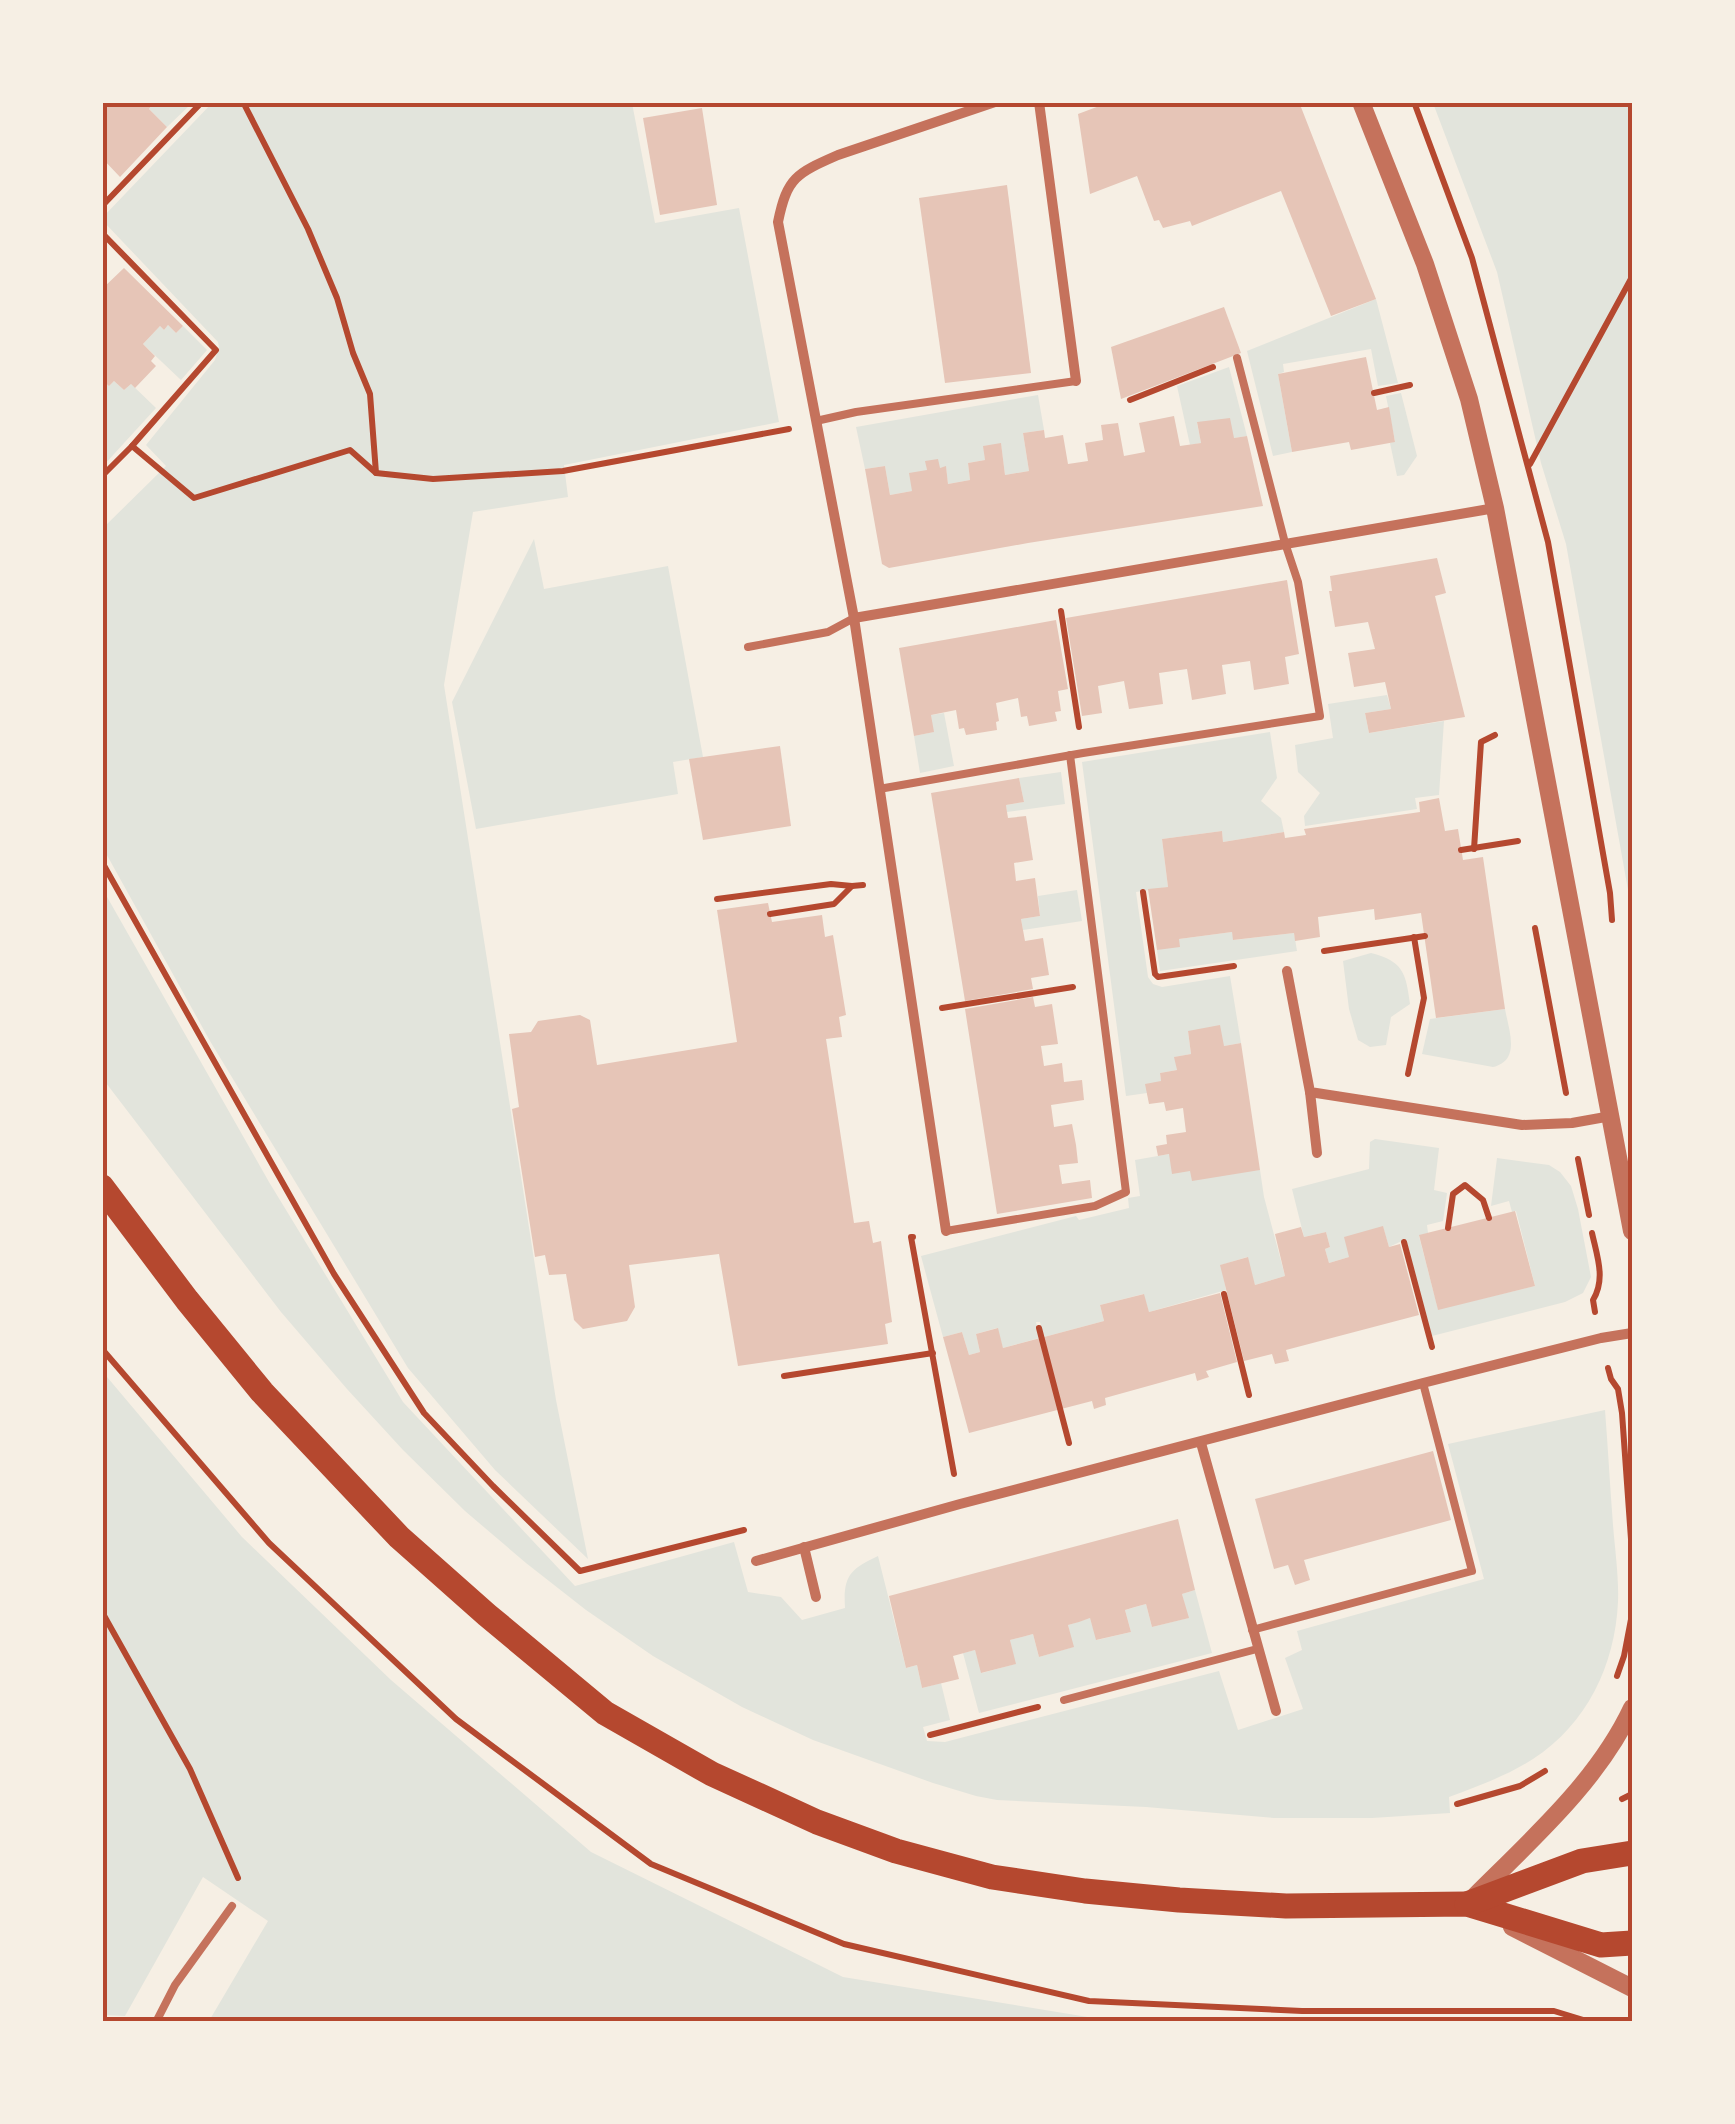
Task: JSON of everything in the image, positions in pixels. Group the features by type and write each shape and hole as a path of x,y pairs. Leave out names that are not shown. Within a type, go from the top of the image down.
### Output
{"main road":[{"path":"102,1188 262,1392 399,1537 527,1650 606,1713 712,1774 816,1822 896,1851 992,1877 1179,1900 1286,1906 1467,1904 1601,1945 1632,1943"},
{"path":"1467,1904 1582,1861 1632,1853"}],"street":[{"path":"946,1231 854,618 778,222 784,194 799,174 838,155 995,102"},
{"path":"1039,102 1076,380"},
{"path":"1361,102 1425,264 1468,399 1495,508 1632,1231"},
{"path":"854,618 1495,508"},
{"path":"1287,970 1317,1152"},
{"path":"1310,1092 1522,1125 1572,1123 1611,1116"},
{"path":"756,1561 960,1504 1632,1333"},
{"path":"1202,1443 1276,1711"},
{"path":"804,1547 816,1597"},
{"path":"1632,1708 1622,1731 1562,1809 1467,1904 1632,1988"}],"lane":[{"path":"879,788 1320,716 1298,582 1237,358"},
{"path":"816,421 1076,380"},
{"path":"748,647 828,632 854,618"},
{"path":"946,1231 1095,1206 1126,1192 1070,756"},
{"path":"1252,1630 1472,1572 1423,1384"},
{"path":"1064,1700 1258,1649"},
{"path":"156,2022 175,1984 232,1906"}],"path":[{"path":"102,206 202,102"},
{"path":"242,102 308,229 337,298 370,394 376,473"},
{"path":"102,234 216,350 102,476"},
{"path":"1495,508 1529,466 1632,277"},
{"path":"1130,400 1237,358"},
{"path":"1374,392 1410,385"},
{"path":"132,446 194,498 350,450 376,473 434,479 563,471 787,430 816,421"},
{"path":"1057,582 1083,753"},
{"path":"1474,848 1480,742 1495,736"},
{"path":"1461,850 1518,841"},
{"path":"102,862 334,1274 424,1413 580,1571 747,1529 756,1561"},
{"path":"717,898 894,880"},
{"path":"770,914 834,904 852,886"},
{"path":"1142,892 1158,977 1234,966"},
{"path":"1535,928 1560,1064"},
{"path":"1324,951 1425,936"},
{"path":"1408,1074 1424,998 1414,937"},
{"path":"913,1012 1099,983"},
{"path":"1424,998 1433,996"},
{"path":"1582,1179 1602,1279 1593,1300"},
{"path":"1448,1228 1453,1194 1464,1185 1483,1200 1489,1218"},
{"path":"946,1231 912,1237 960,1504"},
{"path":"1404,1242 1432,1347"},
{"path":"1224,1294 1249,1395"},
{"path":"1039,1328 1069,1443"},
{"path":"784,1376 933,1353"},
{"path":"1611,1379 1618,1388 1622,1413 1632,1553"},
{"path":"102,1612 190,1769 234,1872"},
{"path":"930,1735 1064,1700"},
{"path":"1457,1804 1520,1786 1552,1767"},
{"path":"1622,1799 1632,1794"}],"shaded area":[{"path":"213,102 632,103 655,223 739,208 779,422 564,465 568,497 473,512 444,685 556,1400 588,1559 495,1470 408,1368 210,1041 103,848 103,528 166,466 146,445 215,360 219,347 103,217"},
{"path":"153,103 192,103 167,127 149,109"},
{"path":"1433,103 1632,103 1632,901 1566,544 1541,463 1497,272"},
{"path":"1376,299 1398,383 1378,386 1371,349 1283,364 1284,372 1278,374 1292,452 1273,456 1247,351"},
{"path":"168,325 176,333 183,326 207,350 181,380 143,344 160,326 164,330"},
{"path":"1229,367 1247,436 1234,438 1197,423 1201,443 1190,445 1177,386"},
{"path":"104,381 109,386 114,381 124,390 131,384 156,408 103,466"},
{"path":"1401,393 1417,456 1404,475 1397,476 1386,396"},
{"path":"1038,395 1044,430 1023,433 1029,471 1005,475 1001,444 984,446 985,460 968,463 970,480 948,484 946,467 926,462 927,470 912,491 890,495 885,466 865,469 856,427"},
{"path":"534,539 544,589 668,566 703,757 673,762 678,794 476,829 452,702"},
{"path":"1387,695 1391,709 1365,713 1369,733 1444,721 1439,795 1415,798 1417,809 1305,826 1304,816 1320,793 1298,772 1295,745 1333,738 1328,704"},
{"path":"944,713 954,766 920,773 914,736 933,732 931,715"},
{"path":"1270,732 1277,778 1261,801 1281,818 1284,832 1223,842 1222,831 1162,839 1168,887 1136,892 1148,977 1162,987 1230,976 1241,1043 1224,1046 1188,1031 1191,1054 1175,1057 1177,1070 1160,1073 1161,1081 1147,1093 1126,1096 1082,762"},
{"path":"1061,772 1065,804 1007,812 1006,805 1024,802 1019,778"},
{"path":"102,888 269,1182 403,1402 575,1586 734,1542 748,1592 781,1597 802,1620 845,1608 850,1575 878,1556 906,1668 917,1665 922,1688 941,1683 950,1720 923,1727 927,1741 945,1742 1219,1671 1238,1730 1303,1709 1285,1658 1302,1650 1297,1631 1484,1579 1448,1444 1605,1410 1618,1602 1611,1648 1595,1691 1569,1729 1552,1745 1513,1771 1449,1797 1450,1813 1372,1818 1274,1818 997,1800 933,1783 813,1740 742,1707 653,1656 586,1610 465,1511 403,1450 281,1312 103,1079"},
{"path":"1077,890 1082,921 1023,930 1021,919 1040,916 1038,896"},
{"path":"1232,932 1234,940 1294,933 1297,951 1160,971 1157,950 1179,939"},
{"path":"1371,953 1390,960 1401,970 1410,1004 1391,1017 1386,1045 1370,1047 1358,1040 1349,1009 1343,961"},
{"path":"1505,1009 1511,1044 1502,1063 1493,1067 1422,1054 1430,1019"},
{"path":"1375,1139 1439,1148 1434,1190 1447,1193 1443,1221 1427,1225 1428,1233 1419,1236 1438,1309 1535,1286 1516,1211 1512,1212 1509,1201 1491,1206 1497,1158 1549,1165 1571,1186 1591,1277 1583,1293 1565,1302 1432,1336 1406,1239 1389,1247 1383,1227 1349,1257 1329,1263 1326,1232 1304,1237 1292,1189 1369,1169 1370,1142"},
{"path":"1169,1154 1190,1171 1260,1170 1285,1276 1255,1285 1247,1257 1221,1265 1226,1290 1149,1312 1143,1294 1100,1305 1104,1321 1044,1337 1040,1322 1036,1322 1039,1338 1003,1348 997,1328 976,1334 980,1352 969,1355 962,1332 943,1337 921,1256 1076,1216 1079,1220 1129,1208 1128,1198 1140,1196 1135,1160"},
{"path":"102,1371 242,1537 391,1680 591,1852 843,1977 1112,2021 209,2021 268,1921 203,1877 125,2016 103,2015"},
{"path":"1195,1590 1212,1653 979,1713 963,1653 975,1650 982,1673 1015,1664 1010,1640 1033,1634 1039,1657 1073,1647 1068,1625 1090,1618 1097,1640 1131,1632 1125,1610 1146,1604 1152,1627 1188,1618 1182,1594"}],"building":[{"path":"102,102 154,102 149,109 167,127 120,177 102,158"},
{"path":"1110,102 1299,102 1376,299 1331,316 1281,191 1192,226 1190,221 1163,228 1159,220 1154,221 1137,176 1090,194 1078,114"},
{"path":"702,108 717,205 660,215 643,118"},
{"path":"1007,185 1031,373 945,383 919,198"},
{"path":"124,268 183,326 176,333 168,325 164,330 160,326 143,344 155,356 151,361 156,366 135,388 131,384 124,390 114,381 109,386 102,380 102,289"},
{"path":"1224,307 1241,353 1121,399 1111,347"},
{"path":"1366,357 1377,410 1389,407 1395,442 1351,450 1349,442 1292,452 1278,374"},
{"path":"1174,416 1180,446 1201,443 1197,422 1230,418 1234,438 1247,436 1263,506 889,568 882,564 865,469 885,466 890,495 912,491 909,473 927,470 925,461 938,459 940,468 946,466 948,484 970,480 968,463 985,460 983,446 1001,443 1005,475 1029,471 1023,433 1044,430 1045,438 1063,435 1068,464 1088,461 1085,443 1103,440 1101,425 1118,423 1124,456 1145,452 1139,423"},
{"path":"1437,558 1446,593 1435,596 1465,717 1369,733 1365,713 1391,709 1385,682 1354,687 1348,653 1375,649 1368,622 1335,627 1330,576"},
{"path":"1287,580 1299,654 1285,657 1289,684 1254,690 1250,661 1222,665 1226,694 1192,700 1187,669 1159,673 1163,704 1129,709 1124,681 1098,686 1102,713 1082,716 1066,618"},
{"path":"1056,620 1068,689 1058,691 1061,711 1055,712 1057,721 1029,726 1027,716 1021,717 1018,698 996,703 997,730 966,735 964,728 959,729 956,710 931,715 934,732 914,736 899,648"},
{"path":"780,746 791,826 703,840 689,759"},
{"path":"1019,778 1024,802 1006,805 1008,818 1026,816 1033,860 1014,863 1016,881 1035,878 1040,916 1021,919 1025,941 1043,938 1049,975 1031,978 1033,989 965,1001 931,793"},
{"path":"1439,798 1445,831 1458,829 1463,860 1483,857 1505,1009 1436,1018 1421,913 1375,920 1374,909 1318,917 1320,937 1295,941 1294,933 1233,940 1232,932 1179,939 1180,947 1157,950 1148,889 1168,887 1162,839 1222,831 1223,842 1284,832 1285,838 1306,835 1304,829 1420,812 1419,802"},
{"path":"768,903 772,922 822,915 825,937 833,935 846,1015 839,1017 842,1037 826,1039 854,1223 869,1221 873,1243 881,1241 892,1322 885,1324 888,1344 738,1366 719,1254 629,1265 635,1307 627,1321 583,1329 574,1320 566,1274 549,1275 545,1255 535,1257 512,1109 519,1107 509,1034 531,1032 538,1021 580,1015 590,1020 597,1065 737,1042 717,910"},
{"path":"1033,997 1035,1007 1052,1004 1058,1044 1041,1046 1044,1066 1062,1063 1064,1082 1082,1080 1084,1100 1051,1105 1054,1127 1072,1124 1076,1145 1078,1163 1059,1165 1062,1184 1090,1180 1092,1198 997,1214 965,1009"},
{"path":"1220,1025 1224,1046 1241,1043 1260,1170 1192,1181 1190,1171 1172,1174 1169,1154 1158,1156 1156,1146 1167,1144 1166,1135 1186,1132 1183,1108 1166,1111 1164,1102 1149,1104 1145,1084 1161,1081 1160,1073 1177,1070 1174,1057 1191,1054 1188,1031"},
{"path":"1515,1211 1535,1286 1438,1310 1419,1235"},
{"path":"1383,1226 1389,1247 1400,1244 1419,1315 1286,1350 1289,1361 1275,1364 1272,1354 1244,1361 1220,1265 1248,1257 1255,1285 1285,1276 1275,1234 1301,1227 1304,1237 1326,1232 1329,1263 1349,1257 1344,1237"},
{"path":"1220,1293 1237,1362 1206,1371 1209,1377 1197,1381 1195,1373 1105,1398 1106,1405 1094,1409 1092,1401 969,1433 943,1337 962,1332 969,1355 980,1352 976,1334 998,1328 1003,1348 1104,1321 1100,1305 1144,1294 1149,1312"},
{"path":"1433,1451 1451,1520 1304,1560 1310,1580 1295,1585 1288,1565 1274,1569 1255,1499"},
{"path":"1178,1519 1195,1590 1182,1594 1189,1618 1152,1627 1146,1604 1125,1610 1131,1632 1096,1640 1090,1618 1068,1625 1074,1647 1039,1657 1033,1634 1010,1640 1016,1664 981,1673 975,1650 953,1656 959,1679 922,1688 917,1665 906,1668 889,1596"}]}
